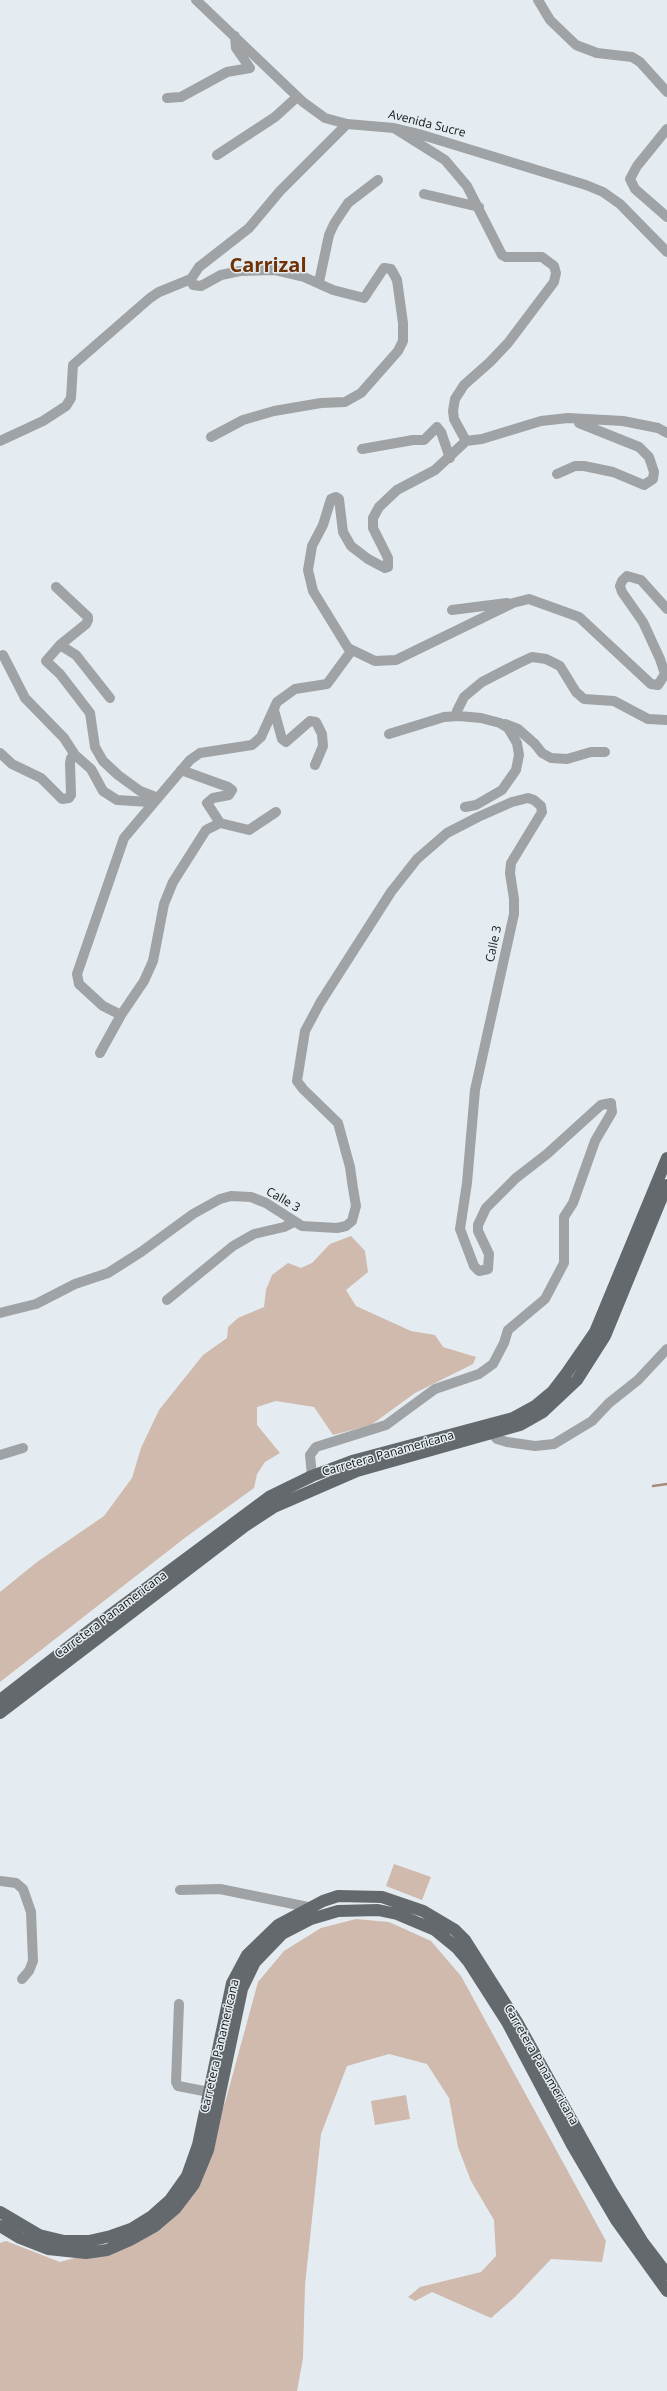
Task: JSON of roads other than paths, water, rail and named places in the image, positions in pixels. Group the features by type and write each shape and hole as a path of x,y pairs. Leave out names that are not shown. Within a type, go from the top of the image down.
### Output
{"main road":[{"name":"Carretera Panamericana","path":"0,1700 269,1497 312,1476 352,1462 513,1418 535,1406 553,1391 595,1332 667,1158"},
{"name":"Carretera Panamericana","path":"0,1713 239,1531 274,1507 357,1471 520,1425 543,1412 561,1396 585,1370 605,1336 667,1185"},
{"name":"Carretera Panamericana","path":"0,2212 39,2235 64,2241 89,2241 131,2229 152,2216 170,2200 187,2176 198,2145 232,1984 251,1950 278,1925 308,1907 338,1896 382,1897 423,1911 455,1930 465,1940 517,2022 610,2190 642,2241 667,2274"},
{"name":"Carretera Panamericana","path":"0,2226 20,2238 48,2249 86,2253 107,2250 130,2240 155,2226 175,2209 194,2184 208,2150 242,1990 255,1962 282,1934 311,1919 338,1911 378,1910 398,1914 435,1930 457,1948 468,1961 503,2015 572,2145 616,2220 667,2291"}],"street":[{"name":"Avenida Sucre","path":"196,0 297,97 325,118 347,124 394,128 494,156 603,192 629,213 667,252"},
{"path":"538,0 550,20 576,45 597,53 632,57 640,62 667,92"},
{"path":"167,98 181,97 227,72 250,68 236,48 235,36"},
{"path":"217,155 275,117 297,97"},
{"path":"0,441 43,421 66,406 71,398 73,365 150,298 159,292 191,279 199,267 250,228 280,191 347,124"},
{"path":"394,128 446,160 467,186 479,207 502,255 506,257 542,257 554,266 556,273 554,282 508,343 490,362 464,385 455,399 453,411 454,419 466,441"},
{"path":"667,129 636,166 630,179 635,189 667,217"},
{"path":"319,282 329,235 337,219 348,204 378,180"},
{"path":"424,194 479,207"},
{"path":"191,279 193,285 201,286 221,275 259,269 274,270 319,282 333,290 364,298 384,268 391,269 397,280 403,323 403,341 398,351 361,393 346,402 321,403 274,411 243,420 211,437"},
{"path":"557,474 575,466 584,466 613,472 644,485 653,479 654,472 649,457 639,447 568,418"},
{"path":"513,603 396,660 375,661 348,648 313,591 308,570 312,546 323,525 331,499 336,497 339,499 343,532 351,546 368,560 385,568 388,567 388,558 373,528 373,518 379,507 397,490 435,470 450,458 457,448 466,441 482,439 541,420 568,418 623,421 658,428 667,433"},
{"path":"362,449 412,440 424,440 437,427 441,432 450,458"},
{"path":"658,685 665,674 660,659 642,622 622,592 620,586 622,581 627,576 641,580 667,609"},
{"path":"56,587 88,617 88,620 86,624 60,645 46,661 60,674 90,713 95,747 103,761 118,776 140,791 157,798"},
{"path":"452,610 513,603 529,599 540,602 579,617 651,684 658,685 667,691"},
{"path":"60,645 76,655 110,698"},
{"path":"121,1015 94,999 79,984 77,974 124,838 181,770 200,753 252,745 261,737 277,702 295,689 327,684 352,650"},
{"path":"3,655 25,698 64,738 75,754 91,768 103,791 117,800 149,802 157,798"},
{"path":"459,716 457,710 464,697 482,682 532,657 546,659 560,666 576,692 584,699 614,701 648,719 667,720"},
{"path":"274,710 282,739 286,742 310,721 316,722 322,734 323,746 315,765"},
{"path":"389,734 444,717 459,716 481,718 518,729 535,744 542,753 550,758 567,759 591,752 606,752"},
{"path":"465,807 476,805 502,790 516,770 519,755 517,742 508,728 500,723"},
{"path":"0,753 12,764 41,778 62,799 69,798 71,795 70,763 71,758 75,754"},
{"path":"181,770 228,787 232,790 229,795 213,798 207,803 220,823"},
{"name":"Calle 3","path":"0,1313 36,1304 75,1284 108,1273 141,1252 193,1214 220,1199 243,1195 251,1197 266,1204 302,1226 337,1228 346,1226 352,1221 355,1213 350,1167 338,1123 303,1089 297,1081 305,1032 320,1004 391,892 417,859 447,833 478,817 512,802 528,798 534,800 541,806 542,812 511,863 510,873 514,899 514,914 475,1090 468,1183 460,1229 474,1266 479,1271 488,1270 489,1254 478,1231 478,1225 486,1208 516,1178 548,1154 601,1105 610,1103 612,1112 595,1141 573,1203 564,1217 564,1263 545,1299 508,1330 504,1343 493,1364 479,1374 435,1389 386,1425 316,1447 310,1455 312,1476"},
{"path":"100,1053 121,1015 144,981 153,961 164,904 173,882 206,830 220,823 249,830 276,812"},
{"path":"167,1300 233,1246 254,1234 294,1222"},
{"path":"492,1433 497,1439 507,1442 534,1446 554,1444 592,1421 609,1403 638,1380 667,1349"},
{"path":"0,1455 23,1448"},
{"path":"0,1881 16,1883 23,1889 30,1912 33,1961 29,1971 22,1979"},
{"path":"180,1890 220,1890 308,1907"},
{"path":"179,2004 176,2082 178,2086 209,2092"}],"waterway":[{"path":"653,1486 667,1484"}],"district":[{"name":"Carrizal","path":"268,266"}]}
